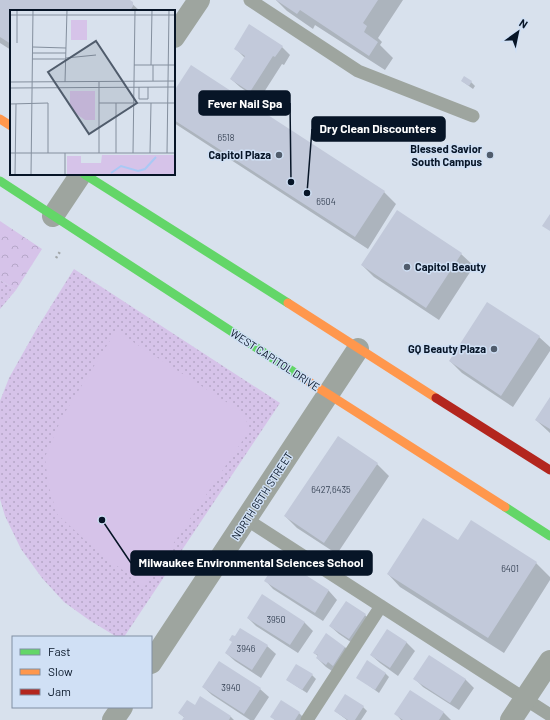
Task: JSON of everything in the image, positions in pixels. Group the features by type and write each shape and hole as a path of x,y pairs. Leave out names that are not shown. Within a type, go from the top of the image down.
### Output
{"main road":[{"path":"0,119 10,125"},
{"path":"85,175 550,470"},
{"name":"WEST CAPITOL DRIVE","path":"0,181 329,395 550,536"}],"street":[{"path":"175,36 199,0"},
{"path":"53,216 82,175"},
{"name":"NORTH 65TH STREET","path":"152,661 358,349"},
{"path":"511,720 550,661"},
{"path":"113,720 121,708"}],"lane":[{"path":"250,0 358,71 473,116"},
{"path":"246,519 550,715"},
{"path":"307,720 381,606"}],"path":[{"path":"56,258 61,250"}],"green space":[{"path":"0,221 42,249 16,290 0,280"},
{"path":"74,269 280,403 125,636 115,636 89,620 64,602 42,578 21,549 5,516 0,499 0,401 9,378 36,330"},
{"path":"0,280 16,290 0,309"},
{"path":"116,331 245,414 249,431 145,586 99,553 57,514 48,484 45,457 62,417"}],"building":[{"path":"0,0 130,0 133,2 131,10 10,10 10,43 0,37"},
{"path":"276,0 378,0 363,23 367,26 364,32 378,42 369,56 300,10 297,14"},
{"path":"249,24 283,46 275,57 273,56 250,92 230,79 245,56 234,49"},
{"name":"Capitol Plaza","path":"191,65 385,191 355,237 175,121 175,89"},
{"path":"464,76 472,81 469,86 461,81"},
{"path":"397,210 462,253 426,308 361,265"},
{"path":"550,214 550,231 542,226"},
{"name":"GQ Beauty Plaza","path":"487,302 540,336 501,396 449,361"},
{"path":"550,397 550,429 535,420"},
{"path":"338,436 378,463 324,543 284,516"},
{"path":"423,518 458,540 471,520 537,562 488,638 387,574"},
{"path":"284,561 329,590 315,613 264,581 271,570 277,573"},
{"path":"262,594 305,622 290,645 247,618"},
{"path":"346,601 366,614 349,639 329,626"},
{"path":"240,628 268,645 252,670 225,653 232,642 229,640 232,635 235,636"},
{"path":"387,629 407,642 390,668 370,655"},
{"path":"326,633 345,647 333,666 328,662 326,665 316,658 318,655 313,653"},
{"path":"429,655 466,679 450,703 413,679"},
{"path":"367,660 386,673 375,690 356,678"},
{"path":"219,661 261,688 244,714 202,687"},
{"path":"296,664 313,674 302,690 286,680"},
{"path":"410,690 444,712 439,720 403,720 394,714"},
{"path":"345,694 364,706 355,720 348,720 334,711"},
{"path":"200,696 231,716 229,720 182,720 184,717 178,713 187,700 195,705"},
{"path":"281,700 300,712 295,720 275,720 270,717"}],"traffic: fast":[{"path":"86,175 288,303"},
{"path":"0,181 303,378"},
{"path":"505,507 550,536"}],"traffic: slow":[{"path":"0,119 10,125"},
{"path":"288,303 436,398"},
{"path":"303,378 505,507"}],"traffic: jam":[{"path":"436,398 550,470"}],"place":[{"name":"Capitol Plaza","path":"279,155"},
{"name":"Blessed Savior South Campus","path":"490,155"},
{"name":"Fever Nail Spa","path":"291,182"},
{"name":"Dry Clean Discounters","path":"307,193"},
{"name":"Capitol Beauty","path":"407,267"},
{"name":"GQ Beauty Plaza","path":"494,349"},
{"name":"Milwaukee Environmental Sciences School","path":"102,520"}]}
